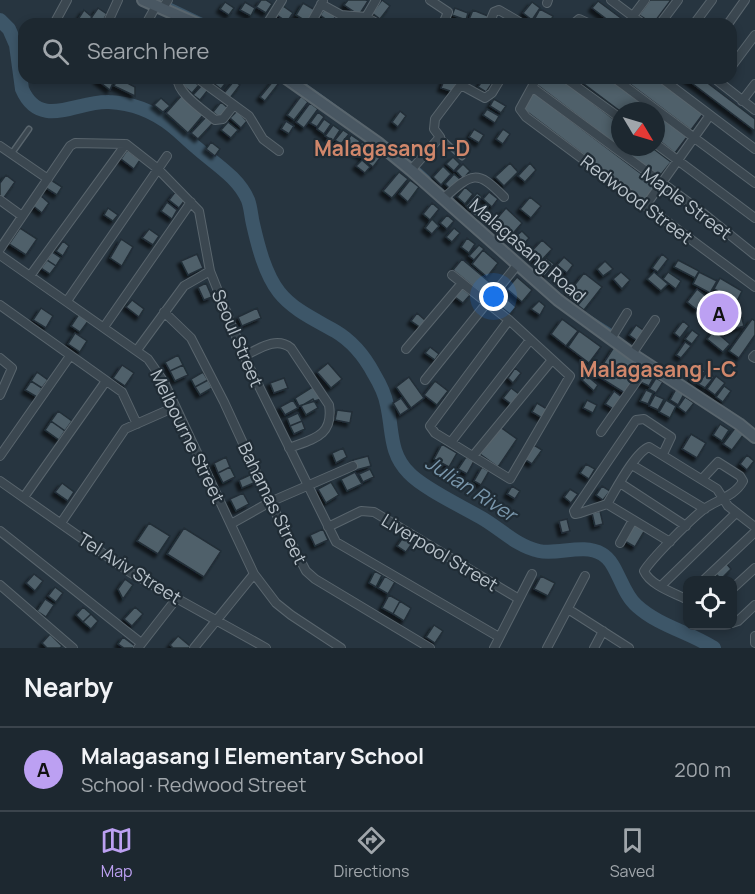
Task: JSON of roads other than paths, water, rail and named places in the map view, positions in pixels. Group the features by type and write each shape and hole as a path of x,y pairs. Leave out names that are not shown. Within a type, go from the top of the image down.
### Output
{"main road":[{"path":"143,0 162,5 171,18"},
{"name":"Malagasang Road","path":"294,84 378,143 411,170 558,300 610,339 739,424 755,437"}],"street":[{"path":"57,18 67,0"},
{"path":"110,18 118,0"},
{"path":"271,18 282,0"},
{"path":"314,18 322,2 341,15 366,17 376,0"},
{"path":"430,0 448,12 446,18"},
{"path":"611,0 636,18"},
{"path":"633,16 645,0"},
{"path":"664,18 678,0"},
{"path":"698,18 712,0"},
{"path":"732,18 745,0"},
{"path":"151,18 162,5"},
{"path":"492,18 494,12 499,10 513,18"},
{"path":"737,59 755,35"},
{"path":"178,84 180,90 215,120 223,119 234,105"},
{"path":"205,84 252,119 263,140 279,151"},
{"path":"411,170 440,137 434,129 435,119 462,84"},
{"path":"467,84 485,98 492,93 497,84"},
{"path":"573,84 611,111"},
{"path":"622,84 755,183"},
{"path":"669,84 755,149"},
{"path":"724,84 755,110"},
{"path":"742,100 755,84"},
{"name":"Redwood Street","path":"532,87 520,109 526,117 755,287"},
{"name":"Maple Street","path":"532,87 755,255"},
{"path":"646,205 710,115"},
{"path":"0,249 70,147 75,143 126,144"},
{"path":"30,276 126,144"},
{"name":"Seoul Street","path":"126,144 158,169 199,211 202,217 210,272 244,356 336,542 499,637"},
{"path":"0,146 48,180"},
{"path":"665,151 755,218"},
{"path":"67,301 167,156"},
{"path":"444,198 465,181 474,177 482,177 489,181 504,196"},
{"path":"0,200 22,216"},
{"path":"104,327 191,202"},
{"name":"Melbourne Street","path":"0,255 148,359 159,372 254,574 283,609 341,648"},
{"path":"425,380 518,264"},
{"path":"137,350 184,286 210,272"},
{"path":"452,275 509,320 570,376 510,479 432,430 430,426 509,320"},
{"path":"406,349 462,283"},
{"path":"0,305 122,392 137,424"},
{"name":"Bahamas Street","path":"164,312 191,338 306,571 315,579 430,648"},
{"path":"610,339 627,313"},
{"path":"632,354 655,320"},
{"path":"451,442 530,339"},
{"path":"244,356 276,342 285,344 291,348 329,405 331,416 325,431 319,437 289,448"},
{"path":"0,456 70,356"},
{"path":"0,358 12,368 0,394"},
{"path":"473,456 552,360"},
{"path":"601,432 648,365"},
{"path":"24,497 106,381"},
{"path":"61,523 125,429 175,407"},
{"path":"663,454 671,437 644,419 636,420 574,510 575,514 607,504 646,447 663,454 717,489 728,506 755,527"},
{"path":"683,596 661,586 646,576 644,571 686,526 705,509 724,499 743,481 740,476 718,462 702,479"},
{"path":"632,465 705,509"},
{"path":"231,524 270,502 353,466"},
{"name":"Tel Aviv Street","path":"0,481 131,573 216,619 255,645 266,648"},
{"path":"620,483 686,526"},
{"path":"607,504 670,542"},
{"name":"Liverpool Street","path":"328,527 361,511 374,512 519,599"},
{"path":"661,586 736,513"},
{"path":"620,543 633,520"},
{"path":"0,531 140,646 177,598"},
{"path":"708,576 755,532"},
{"path":"737,584 755,568"},
{"path":"494,648 532,573"},
{"path":"194,648 254,574"},
{"path":"547,648 585,576"},
{"path":"0,585 74,648"},
{"path":"737,621 755,605"},
{"path":"568,609 629,648"},
{"path":"594,648 603,631"},
{"path":"755,636 755,643"}],"lane":[{"path":"12,154 29,129"},
{"path":"440,137 462,158"}],"waterway":[{"path":"169,3 200,18"},
{"name":"Julian River","path":"0,20 9,29 16,45 18,60"},
{"name":"Julian River","path":"21,84 30,102 49,111 97,103 126,104 158,116 172,126 226,171 244,192 250,206 266,268 279,292 305,314 341,335 362,356 385,397 398,458 415,479 531,549 547,552 587,549 602,554 612,564 627,594 637,606 664,624 714,648"},
{"path":"305,84 361,124"},
{"path":"389,145 413,164"},
{"path":"418,167 491,234"},
{"path":"582,311 612,330"}],"place":[{"name":"Malagasang I Elementary School","path":"719,313"}],"district":[{"name":"Malagasang I-D","path":"392,148"},
{"name":"Malagasang I-C","path":"658,369"}]}
